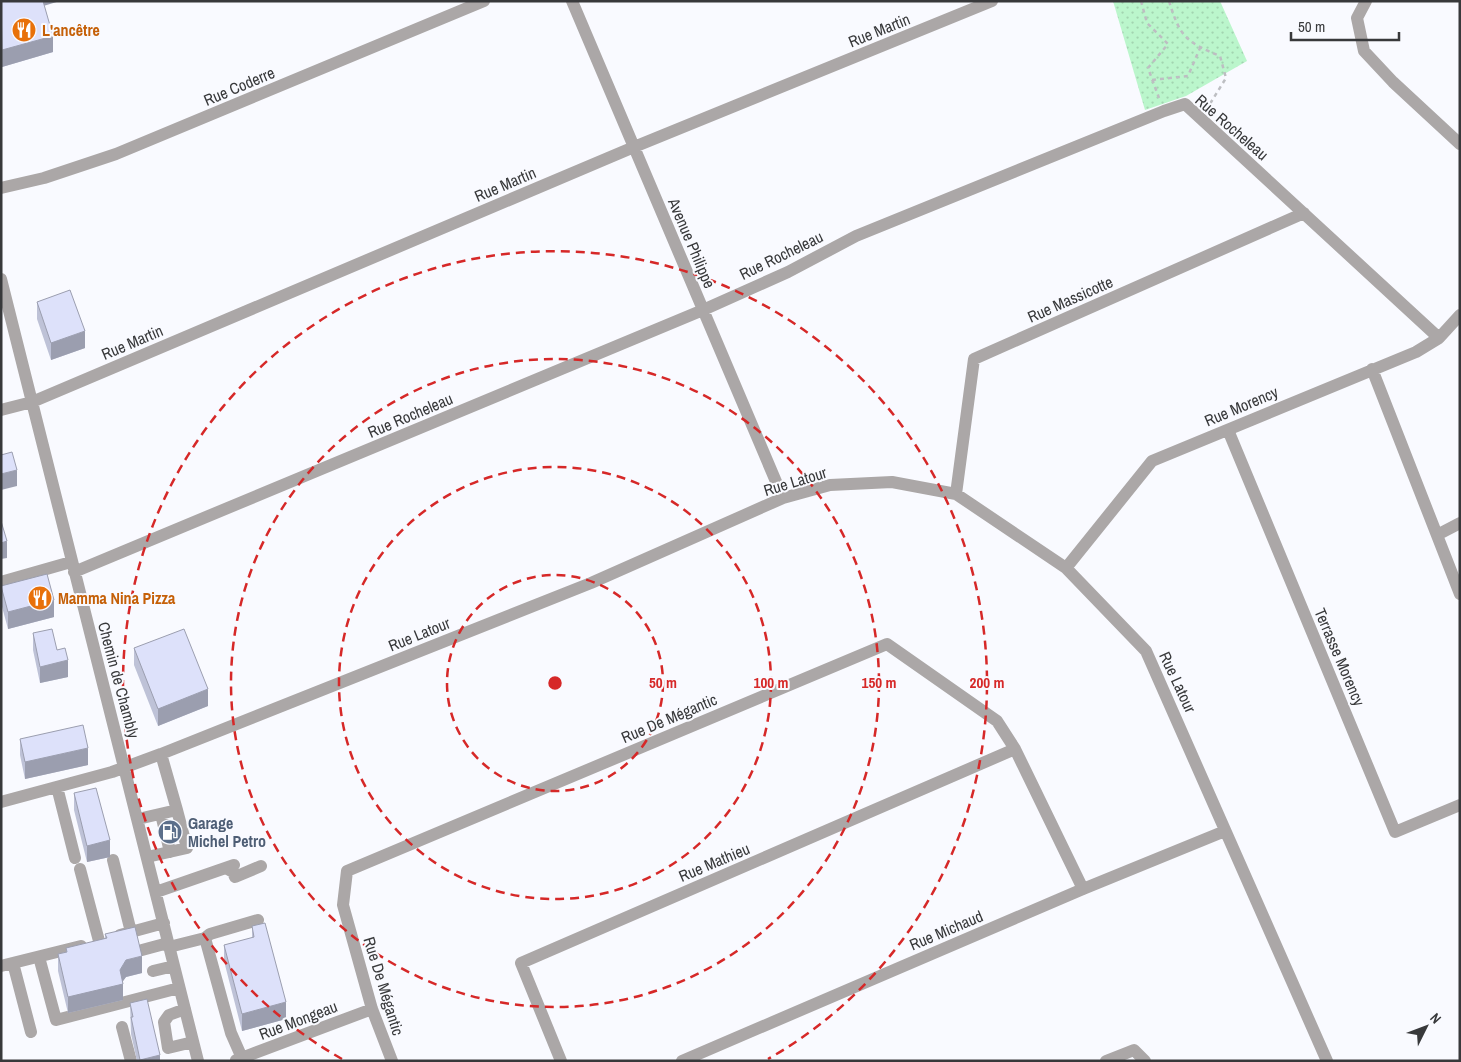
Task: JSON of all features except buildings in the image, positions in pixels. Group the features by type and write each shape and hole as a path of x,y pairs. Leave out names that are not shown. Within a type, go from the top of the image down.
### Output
{"street":[{"name":"Rue Coderre","path":"1,188 44,178 116,154 484,1"},
{"name":"Avenue Philippe","path":"572,1 783,498"},
{"name":"Rue Martin","path":"1,410 32,402 634,147 992,1"},
{"path":"1366,1 1358,18 1364,51 1460,144"},
{"name":"Rue Rocheleau","path":"1,582 72,567 703,310 788,272 856,236 1164,110 1185,104 1440,338"},
{"name":"Rue Massicotte","path":"956,494 974,359 1304,213"},
{"name":"Chemin de Chambly","path":"1,279 72,567 138,819 198,1061"},
{"name":"Rue Morency","path":"1066,568 1152,461 1416,352 1440,338 1460,315"},
{"path":"1372,369 1460,594"},
{"name":"Terrasse Morency","path":"1228,430 1395,832 1460,805"},
{"name":"Rue Latour","path":"1,802 124,768 161,754 591,583 783,498 830,485 892,482 956,494 1066,568 1146,651 1327,1061"},
{"path":"1437,535 1460,523"},
{"name":"Rue De Mégantic","path":"392,1061 372,1009 343,906 347,871 887,644 997,721 1015,749 1083,889"},
{"name":"Rue Mathieu","path":"561,1061 522,963 1015,749"},
{"path":"147,857 187,848 161,754"},
{"path":"57,787 99,941"},
{"path":"138,819 177,810"},
{"path":"161,814 170,852"},
{"name":"Rue Michaud","path":"682,1061 1083,889 1225,831"},
{"path":"113,860 131,932"},
{"path":"156,892 230,866 235,877 261,866"},
{"path":"142,950 205,938 210,934 258,920"},
{"path":"31,1032 7,965 164,923"},
{"path":"205,938 239,1060"},
{"path":"39,957 56,1020 180,988"},
{"path":"153,971 174,966"},
{"path":"185,1009 172,1013 164,1022 168,1048 193,1042"},
{"name":"Rue Mongeau","path":"239,1060 372,1009"},
{"path":"122,1027 131,1061"},
{"path":"1106,1061 1134,1050 1145,1061"}],"path":[{"path":"1142,1 1147,23 1168,44 1148,68 1159,98"},
{"path":"1169,1 1177,27 1194,45 1220,56 1226,78 1201,119"},
{"path":"1152,80 1188,76 1200,48"}],"green space":[{"path":"1113,1 1220,1 1247,61 1186,96 1145,110"}],"place":[{"name":"L'ancêtre","path":"24,30"},
{"name":"Mamma Nina Pizza","path":"40,598"},
{"name":"Garage Michel Petro","path":"170,832"}]}
